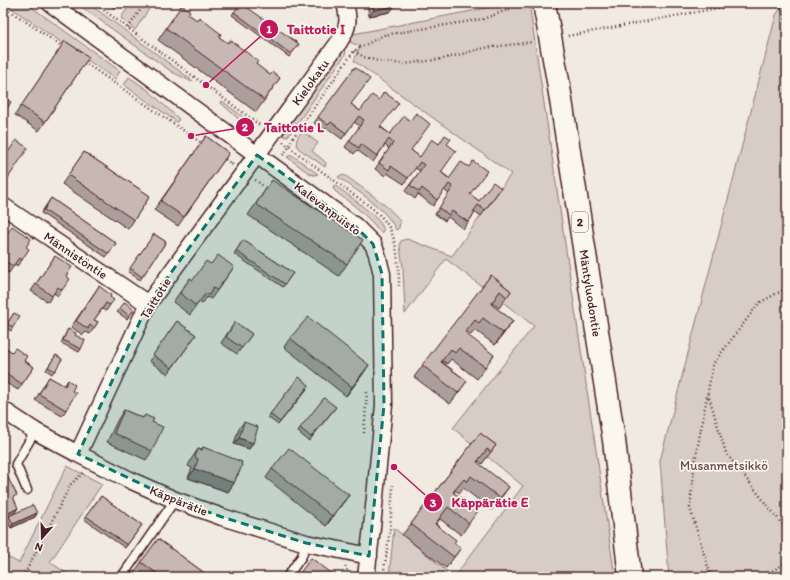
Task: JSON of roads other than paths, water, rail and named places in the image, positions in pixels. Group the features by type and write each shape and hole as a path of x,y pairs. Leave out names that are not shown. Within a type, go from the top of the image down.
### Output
{"highway":[{"name":"Mäntyluodontie","path":"544,3 558,81 614,440 630,577"},
{"name":"Mäntyluodontie","path":"614,440 638,546 643,577"}],"street":[{"name":"Kalevanpuisto","path":"50,3 355,226 373,244 378,254 382,274 384,405 366,577"},
{"name":"Kielokatu","path":"257,155 345,32 348,22 345,3"},
{"name":"Taittotie","path":"85,458 148,304 257,155"},
{"name":"Männistöntie","path":"3,206 148,304"},
{"name":"Käppärätie","path":"3,410 35,431 85,458 175,500 222,517 306,543 369,556"}],"lane":[{"path":"27,490 16,464 35,431"},
{"path":"123,575 175,500"},
{"path":"287,577 302,556 306,543"}],"place":[{"name":"Taittotie I","path":"206,85"},
{"name":"Taittotie L","path":"191,136"},
{"name":"Käppärätie E","path":"394,467"}],"park label":[{"name":"Musanmetsikkö","path":"724,465"}]}
